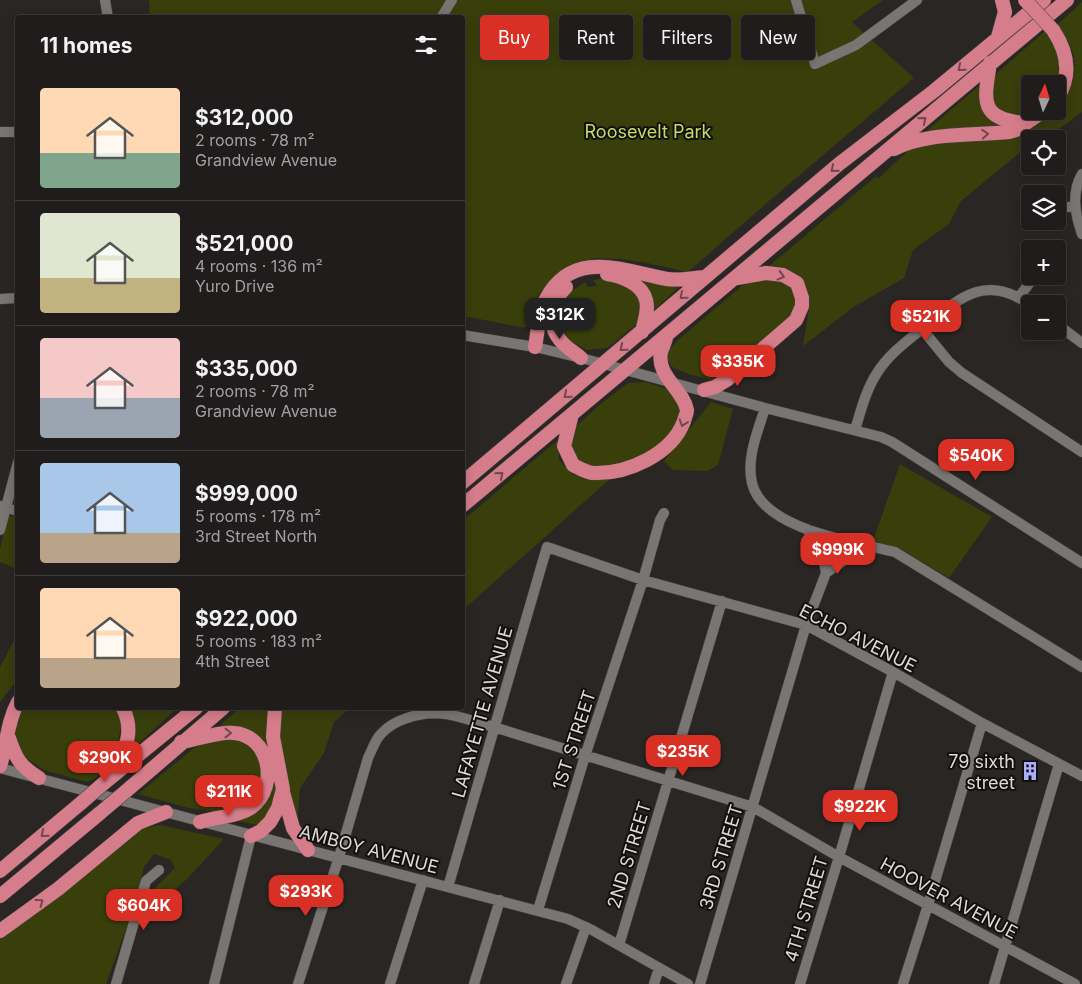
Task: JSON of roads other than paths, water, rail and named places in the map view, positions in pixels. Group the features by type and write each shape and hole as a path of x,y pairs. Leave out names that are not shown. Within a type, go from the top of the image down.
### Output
{"highway":[{"path":"998,37 1005,12 1002,0"},
{"path":"1025,0 1053,30 1060,41 1067,62 1065,75"},
{"path":"465,481 605,364 839,164 934,91 1044,0"},
{"path":"465,503 1067,0"},
{"path":"990,63 985,93 986,102 990,110 997,117 1025,123"},
{"path":"872,163 906,144 933,138 1009,132 1016,130 1030,120"},
{"path":"535,347 541,313 546,298 561,280 576,271 595,266 616,267 668,279 705,277"},
{"path":"704,390 715,387 728,379 796,320 802,306 800,289 796,283 783,275 766,273 734,279"},
{"path":"581,358 560,341 555,333 552,312 560,293 580,279 592,274 606,274 617,276 637,286 646,300 647,312 642,332"},
{"path":"572,414 564,446 573,465 592,473 626,470 656,455 679,433 687,412 681,394 668,380 664,371 660,354 667,336"},
{"path":"0,767 5,750 2,724 12,696 15,693"},
{"path":"2,724 15,708"},
{"path":"108,780 124,752 129,735 127,718 123,710"},
{"path":"0,871 194,710"},
{"path":"0,896 220,710"},
{"path":"276,710 273,736 283,789 293,828 308,850"},
{"path":"2,724 22,767 38,778"},
{"path":"181,742 220,733 234,732 250,737 259,745 267,761 268,775 264,792 252,806 237,814 218,816 200,822"},
{"path":"252,836 261,831 270,822 278,808 283,789"},
{"path":"0,930 58,889 138,823 166,812"}],"street":[{"path":"105,0 108,15"},
{"path":"796,0 815,64 856,45 917,0"},
{"path":"442,15 447,2"},
{"path":"0,132 15,132"},
{"path":"1082,174 1078,180 1074,207 1082,234"},
{"path":"1066,207 1074,207"},
{"path":"855,430 868,390 884,362 922,329 958,299 978,291 1001,291 1019,297 1028,285"},
{"path":"0,299 15,298"},
{"path":"922,329 949,362 962,372 1082,452"},
{"path":"1066,331 1082,343"},
{"path":"465,335 535,347 581,358 668,380 765,408 855,430 892,442 1082,563"},
{"path":"765,408 753,447 752,484 764,505 776,515 807,529 869,547 895,552 1082,667"},
{"path":"0,530 3,507 15,471"},
{"name":"1ST STREET","path":"538,910 585,756 643,580 660,520 664,513"},
{"path":"807,529 823,557 826,573 852,555 869,547"},
{"name":"ECHO AVENUE","path":"547,548 643,580 806,625 982,723 1082,776"},
{"name":"LAFAYETTE AVENUE","path":"448,887 547,548"},
{"name":"3RD STREET","path":"700,984 806,625 826,573"},
{"name":"2ND STREET","path":"619,945 722,601"},
{"name":"4TH STREET","path":"800,984 893,672"},
{"name":"HOOVER AVENUE","path":"298,984 339,857 368,758 380,734 398,721 423,713 433,712 460,717 753,807 839,857 1075,984"},
{"path":"903,984 982,723"},
{"path":"994,984 1059,764"},
{"name":"AMBOY AVENUE","path":"0,767 252,836 339,857 568,918 688,984"},
{"path":"214,984 252,836"},
{"path":"116,984 146,880 159,870"},
{"path":"390,984 423,880"},
{"path":"474,984 500,900"},
{"path":"566,984 586,927"},
{"path":"654,984 659,968"}],"place":[{"name":"79 sixth street","path":"1030,771"}],"park label":[{"name":"Roosevelt Park","path":"648,131"}]}
